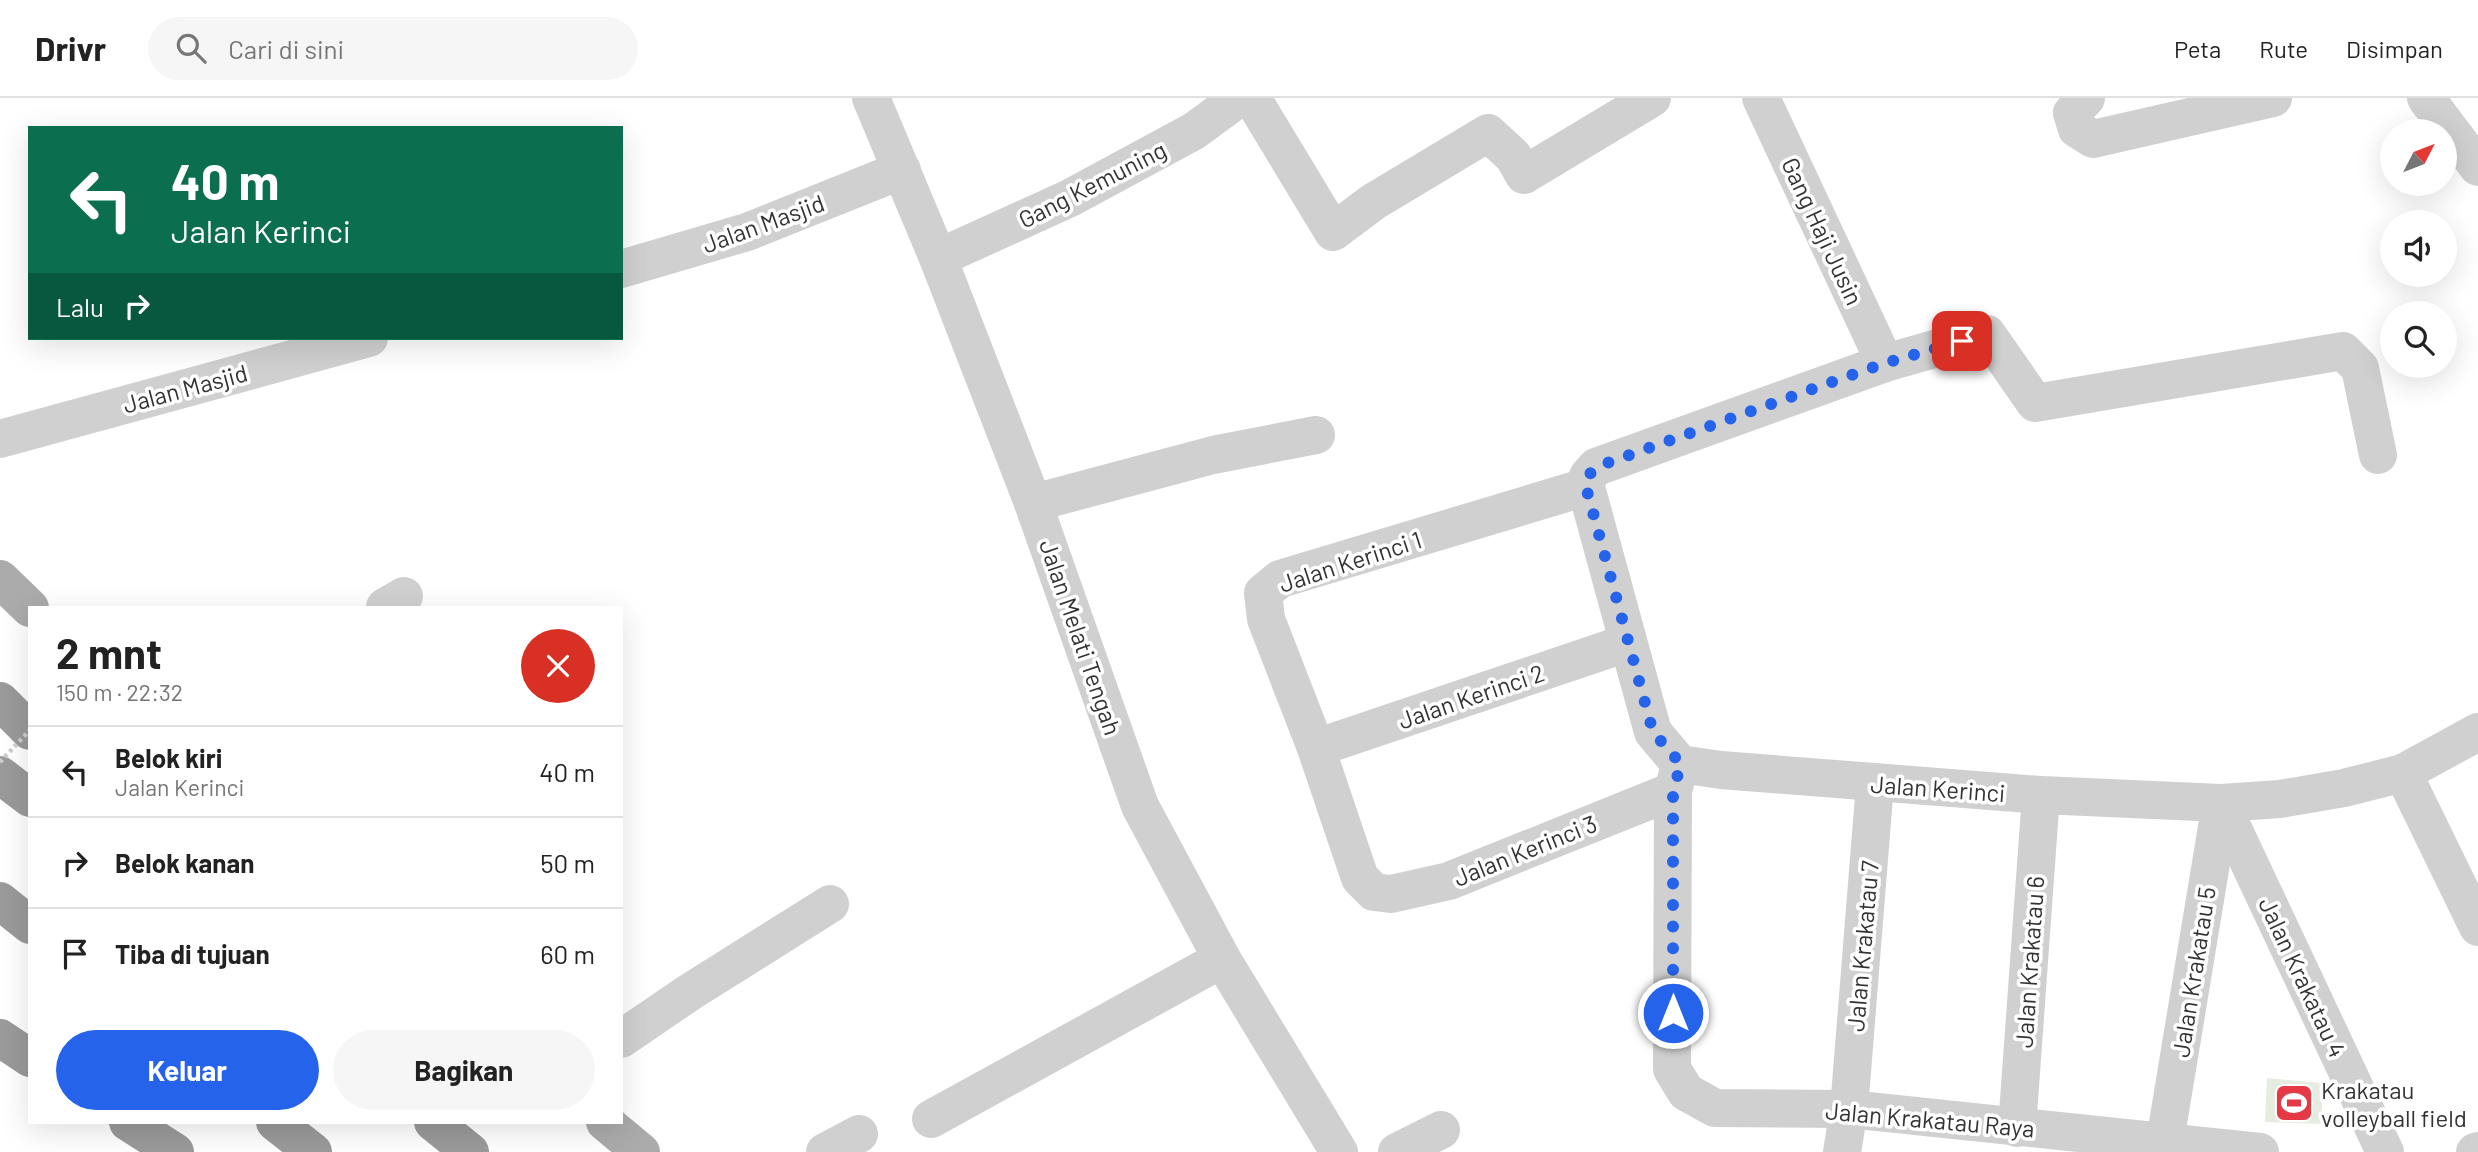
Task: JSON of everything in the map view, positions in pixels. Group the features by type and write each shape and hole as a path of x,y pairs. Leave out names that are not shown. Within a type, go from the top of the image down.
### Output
{"highway":[{"path":"0,701 28,729"},
{"path":"0,775 28,797"},
{"path":"0,901 28,923"},
{"path":"0,1038 28,1057"},
{"path":"131,1124 175,1152"},
{"path":"278,1124 313,1152"},
{"path":"435,1124 470,1152"}],"main road":[{"path":"0,579 28,606"},
{"path":"606,1124 641,1152"}],"street":[{"name":"Jalan Melati Tengah","path":"871,98 938,258 1033,503 1140,806 1222,959 1339,1152"},
{"name":"Gang Kemuning","path":"938,258 1070,198 1194,131 1239,98"},
{"path":"1252,98 1333,232 1373,202 1488,133 1513,156 1524,175 1652,98"},
{"name":"Gang Haji Jusin","path":"1761,98 1885,363"},
{"path":"2081,114 2093,139 2273,98"},
{"path":"2426,98 2478,167"},
{"name":"Jalan Masjid","path":"623,268 747,232 902,170"},
{"path":"1677,777 1653,732 1586,487 1588,476 1596,467 1885,363 1987,334 2035,403 2343,351 2360,368 2378,455"},
{"name":"Jalan Masjid","path":"0,439 362,340"},
{"path":"1033,503 1213,455 1316,435"},
{"name":"Jalan Kerinci 1","path":"1374,892 1360,878 1316,748 1266,619 1263,593 1280,579 1586,487"},
{"name":"Jalan Kerinci 2","path":"1316,748 1627,643"},
{"name":"Jalan Kerinci","path":"1677,777 1721,770 2041,795 2221,803 2280,799 2344,788 2403,773 2478,732"},
{"path":"2403,773 2478,927"},
{"name":"Jalan Kerinci 3","path":"1374,892 1391,894 1450,881 1677,777"},
{"name":"Jalan Krakatau Raya","path":"1677,777 1672,1069 1686,1092 1715,1108 1850,1109 2260,1152"},
{"name":"Jalan Krakatau 7","path":"1842,1152 1850,1109 1875,784"},
{"name":"Jalan Krakatau 6","path":"2017,1128 2041,795"},
{"name":"Jalan Krakatau 5","path":"2165,1141 2221,803"},
{"name":"Jalan Krakatau 4","path":"2221,803 2385,1152"},
{"path":"623,1038 830,904"},
{"path":"931,1119 1222,959"},
{"path":"1397,1152 1441,1130"},
{"path":"825,1152 859,1134"}],"path":[{"path":"0,762 28,733"}],"shaded area":[{"name":"Krakatau volleyball field","path":"2267,1078 2322,1083 2322,1124 2265,1122"}],"place":[{"name":"Krakatau volleyball field","path":"2294,1103"}],"route":[{"path":"1673,1013 1673,791 1681,764 1653,732 1586,487 1588,476 1596,467 1885,363 1962,341"}]}
